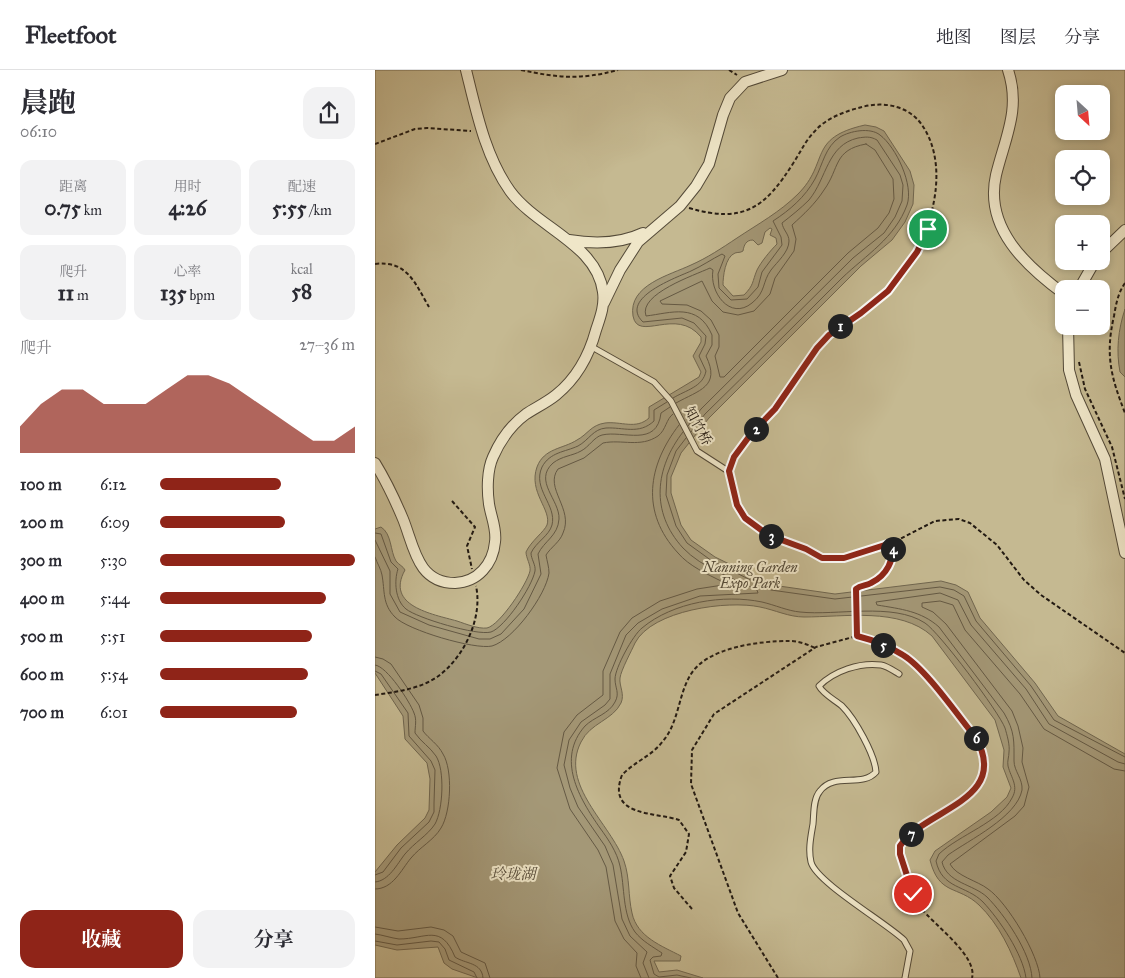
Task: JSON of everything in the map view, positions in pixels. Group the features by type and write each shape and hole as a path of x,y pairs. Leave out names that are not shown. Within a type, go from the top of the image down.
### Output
{"street":[{"path":"466,70 483,134 510,190 547,226 581,250 600,279 604,303"},
{"path":"566,239 593,242 633,238 650,229 680,206 709,164 723,114 730,98 745,82 782,70"},
{"path":"1008,70 1013,93 1012,111 1010,133 996,176 996,207 1003,229 1014,249 1025,263 1055,287"},
{"path":"375,463 395,499 415,555 425,571 438,580 447,582 461,582 474,578 487,566 496,542 489,503 491,460 499,445 518,421 555,396 581,368 592,347 604,303 620,270 638,242 650,229"},
{"path":"1110,244 1125,230"},
{"path":"1069,335 1071,378 1075,395 1105,459 1125,554"}],"lane":[{"name":"知竹桥","path":"592,347 655,382 671,401 697,451 729,471"},
{"path":"899,674 883,666 863,665 838,672 819,686 844,708 856,724 875,763 876,772 871,777 865,779 830,783 820,790 816,799 809,849 811,863 823,878 904,940 910,952 905,978"}],"path":[{"path":"521,70 567,78 590,77 618,70"},
{"path":"680,206 725,216 750,209 778,187 816,129 833,117 862,106 881,104 907,110 928,134 933,151 934,198 928,229 917,252 888,291 829,335 817,348 775,409 751,434 734,457 729,471 737,505 745,518 768,535 806,549 822,558 844,558 891,543 935,521 959,519 970,524 997,545 1024,580 1041,595 1125,654"},
{"path":"375,144 415,129 466,130 483,134"},
{"path":"375,264 386,263 403,269 429,307"},
{"path":"1125,283 1119,292 1111,328 1108,356 1112,379 1125,414"},
{"path":"1079,355 1085,389 1112,447 1125,499"},
{"path":"1119,398 1125,397"},
{"path":"375,695 406,690 437,677 457,657 473,628 477,594 467,546 475,527 452,501"},
{"path":"857,636 856,589 876,580 885,572 893,556 891,543"},
{"path":"778,978 738,913 694,791 690,764 692,750 714,714 815,648 857,636 896,651 919,668 976,738 983,751 984,774 977,786 946,812 912,833 900,846 900,854 913,894 928,916 961,951 972,969 972,978"},
{"path":"692,909 674,888 670,876 686,852 689,834 679,820 646,814 628,808 619,789 622,775 639,760 653,752 664,741 671,729 686,683 697,667 705,660 734,648 790,640 815,648"}],"green space":[{"name":"Nanning Garden Expo Park","path":"375,70 1125,70 1125,978 375,978"}],"water":[{"name":"玲珑湖","path":"865,125 884,131 910,171 914,185 913,204 905,222 892,240 861,266 709,418 681,453 671,477 671,493 681,525 691,540 715,557 772,585 835,594 941,581 956,585 968,592 980,618 1035,683 1058,716 1125,754 1125,978 1021,978 1004,939 993,921 971,899 944,885 934,871 930,860 935,851 991,812 1007,797 1011,788 1003,767 1004,750 995,720 932,636 919,627 888,617 854,615 798,617 746,605 729,605 692,610 657,622 644,632 635,643 621,674 621,703 613,714 590,730 585,736 576,758 577,774 582,789 589,804 618,847 624,861 632,913 635,921 651,940 681,956 680,961 654,961 659,972 677,970 703,978 478,978 452,969 444,963 438,947 397,950 375,945 375,872 397,845 425,818 429,810 430,779 427,763 405,739 403,716 375,673 375,529 381,527 385,530 396,561 405,570 400,582 401,592 406,600 414,606 436,615 480,628 487,628 499,620 528,577 530,566 526,552 547,525 548,519 535,484 537,467 544,456 581,438 600,424 639,424 644,422 649,418 649,407 699,377 701,372 693,356 701,342 701,337 691,328 681,324 642,326 636,323 633,316 633,305 637,296 662,277 709,256 784,206 808,182 827,144 847,130","holes":["770,228 772,229 770,235 776,238 777,244 757,270 747,292 744,295 733,296 723,285 725,268 729,259 735,253 743,251 749,241 753,240 758,245 762,243 765,232"]},
{"path":"1125,309 1125,377 1120,372 1118,348 1119,333"}],"route":[{"path":"913,894 900,854 900,846 912,833 946,812 977,786 984,774 983,751 976,738 919,668 904,656 888,647 857,636 856,589 859,586 876,580 885,572 893,556 891,543 844,558 822,558 806,549 768,535 756,528 745,518 737,505 729,478 729,471 734,457 751,434 775,409 817,348 829,335 888,291 902,275 917,252 928,229"}]}
